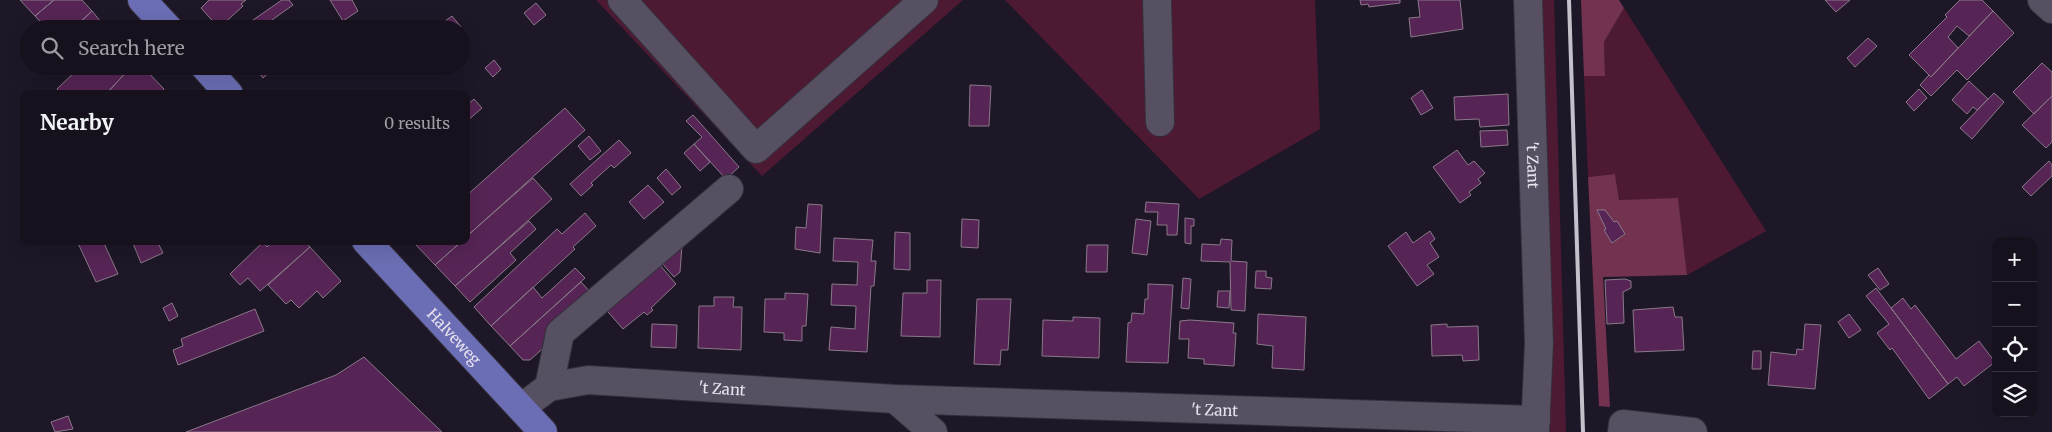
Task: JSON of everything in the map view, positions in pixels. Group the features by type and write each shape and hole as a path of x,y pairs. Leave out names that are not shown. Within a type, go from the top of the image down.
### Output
{"main road":[{"path":"142,0 161,20"},
{"path":"212,75 225,90"},
{"name":"Halveweg","path":"370,245 543,432"}],"street":[{"path":"622,0 756,148 924,0"},
{"path":"1157,0 1160,122"},
{"name":"'t Zant","path":"521,408 549,387 588,380 895,399 1536,426 1539,343 1528,0"},
{"path":"2042,0 2052,9"},
{"path":"549,387 560,334 729,189"},
{"path":"895,399 933,432"},
{"path":"1623,428 1692,432"}],"shaded area":[{"path":"596,0 963,0 762,176"},
{"path":"1005,0 1315,0 1320,129 1199,199"},
{"path":"1537,0 1554,0 1566,432 1547,432"},
{"path":"1581,0 1619,0 1624,8 1604,42 1605,76 1584,76"},
{"path":"1624,8 1766,231 1687,275 1678,199 1619,200 1615,174 1588,177 1584,76 1605,76 1604,42"},
{"path":"1615,174 1619,200 1678,198 1687,275 1603,277 1610,407 1599,406 1588,177"}],"building":[{"path":"20,0 54,0 35,16"},
{"path":"54,0 82,0 92,11 82,20 39,20 35,16"},
{"path":"209,0 246,0 241,4 243,6 228,20 212,20 201,8"},
{"path":"282,0 289,0 293,5 272,20 253,20"},
{"path":"330,0 352,0 358,11 342,20"},
{"path":"1360,0 1400,0 1400,3 1369,7 1368,4 1361,5"},
{"path":"1418,0 1460,0 1463,29 1411,37 1409,18 1420,17"},
{"path":"1825,0 1850,0 1836,12"},
{"path":"1960,0 1982,0 1993,11 1969,36 1957,26 1948,37 1958,48 1931,77 1909,55 1947,17 1945,15"},
{"path":"536,3 546,15 534,25 524,13"},
{"path":"92,11 99,20 82,20"},
{"path":"1993,11 2014,33 1967,80 1957,70 1931,96 1920,85 1929,75 1931,77"},
{"path":"452,16 455,20 446,20"},
{"path":"1868,38 1877,46 1855,67 1847,58"},
{"path":"494,60 501,69 493,77 485,68"},
{"path":"2042,63 2052,72 2052,96 2034,114 2013,92"},
{"path":"72,75 124,75 110,90 57,89"},
{"path":"124,75 151,75 164,89 163,90 110,90"},
{"path":"1969,81 1988,99 1977,110 1973,107 1967,114 1952,100"},
{"path":"970,85 991,86 989,126 969,126"},
{"path":"1919,89 1927,98 1914,111 1906,102"},
{"path":"1422,90 1433,108 1421,115 1411,98"},
{"path":"1994,93 2004,102 1972,139 1960,128"},
{"path":"1508,94 1509,125 1480,127 1479,119 1455,120 1454,97"},
{"path":"2052,96 2052,142 2046,148 2022,125"},
{"path":"474,99 482,108 470,118 470,102"},
{"path":"565,108 585,130 470,233 470,192"},
{"path":"693,115 739,167 726,179 694,144 702,137 686,121"},
{"path":"1507,130 1508,145 1481,147 1480,131"},
{"path":"589,136 601,151 590,160 578,146"},
{"path":"619,140 631,153 614,168 611,165 591,183 593,185 581,196 570,184"},
{"path":"694,144 710,162 700,171 684,153"},
{"path":"1457,150 1468,165 1474,161 1485,173 1478,179 1481,183 1469,192 1471,195 1460,203 1433,167"},
{"path":"2049,161 2052,165 2052,176 2031,196 2022,187"},
{"path":"666,169 681,187 672,195 657,178"},
{"path":"533,178 552,199 455,286 435,265 458,245 470,245 470,233"},
{"path":"648,185 664,202 644,219 629,202"},
{"path":"1146,202 1179,204 1177,235 1167,235 1167,225 1157,225 1158,212 1145,212"},
{"path":"808,204 822,205 820,253 795,249 796,227 806,228"},
{"path":"1597,210 1605,210 1614,222 1617,221 1625,234 1612,243 1604,230 1606,229"},
{"path":"585,213 596,226 573,247 575,249 491,326 474,307 557,229 562,234"},
{"path":"1185,218 1194,219 1194,226 1191,226 1191,244 1185,243"},
{"path":"962,219 979,220 978,248 961,247"},
{"path":"1136,219 1151,221 1147,255 1132,253"},
{"path":"529,221 536,229 510,253 516,260 470,302 455,286"},
{"path":"1430,231 1435,239 1430,243 1439,257 1427,265 1434,274 1417,286 1388,246 1406,232 1413,243"},
{"path":"895,232 910,233 910,270 894,269"},
{"path":"834,238 873,240 871,261 876,261 874,286 871,286 867,352 829,350 831,327 855,329 856,306 831,305 832,284 857,285 858,262 833,261"},
{"path":"1221,239 1232,240 1231,261 1247,262 1245,311 1231,310 1230,262 1201,261 1202,244 1220,245"},
{"path":"79,245 105,245 118,274 96,282"},
{"path":"134,245 159,245 163,253 141,263"},
{"path":"260,245 267,247 269,245 308,245 310,247 260,291 248,278 240,285 230,274"},
{"path":"416,245 458,245 435,265"},
{"path":"682,245 680,272 674,277 661,262 659,264 676,284 651,308 653,310 647,315 644,312 623,329 602,305"},
{"path":"1087,245 1108,245 1107,272 1086,272"},
{"path":"310,247 341,281 323,298 317,291 299,308 291,300 286,304 268,285"},
{"path":"575,268 585,278 510,346 491,326 533,287 542,298"},
{"path":"1878,268 1889,284 1880,290 1868,275"},
{"path":"1256,271 1266,271 1266,277 1272,278 1271,289 1255,288"},
{"path":"1183,278 1191,279 1189,309 1181,308"},
{"path":"1625,279 1631,281 1631,288 1623,292 1624,323 1607,324 1605,280"},
{"path":"927,280 941,280 940,337 901,336 903,293 927,293"},
{"path":"581,282 592,294 545,350 541,350 530,360 523,360 510,346"},
{"path":"1148,284 1173,285 1168,363 1126,362 1128,323 1131,322 1132,313 1144,314 1145,299 1148,299"},
{"path":"1876,288 1948,384 1929,399 1892,348 1890,350 1877,333 1889,324 1866,296"},
{"path":"1218,291 1230,291 1229,308 1217,307"},
{"path":"785,293 808,294 806,326 802,326 802,341 784,340 784,333 764,332 765,299 785,299"},
{"path":"714,297 734,297 733,307 742,307 741,350 698,348 699,306 714,306"},
{"path":"1903,298 1911,309 1915,305 1956,359 1979,341 1992,358 1992,364 1964,386 1957,377 1948,384 1891,308"},
{"path":"977,299 1011,299 1008,350 1001,350 1000,365 974,364"},
{"path":"172,303 178,316 169,321 163,308"},
{"path":"1673,307 1675,317 1682,317 1684,350 1635,352 1633,310"},
{"path":"255,309 264,331 178,365 173,350 183,346 181,339"},
{"path":"1258,314 1306,317 1304,370 1272,368 1273,346 1257,344"},
{"path":"1849,314 1861,330 1849,338 1838,322"},
{"path":"1073,317 1100,318 1099,358 1042,356 1043,320 1073,321"},
{"path":"1180,321 1234,323 1233,333 1236,333 1234,366 1204,364 1204,359 1188,358 1189,339 1179,339"},
{"path":"652,324 677,325 676,348 651,347"},
{"path":"1447,324 1447,327 1478,326 1479,360 1463,361 1462,355 1432,356 1431,325"},
{"path":"1805,324 1821,325 1815,389 1768,385 1771,352 1796,355 1797,349 1803,350"},
{"path":"1753,351 1761,351 1761,369 1752,369"},
{"path":"364,357 442,432 186,432 336,375"},
{"path":"68,416 73,429 55,432 51,422"}],"railway":[{"path":"1569,0 1583,432"}]}
